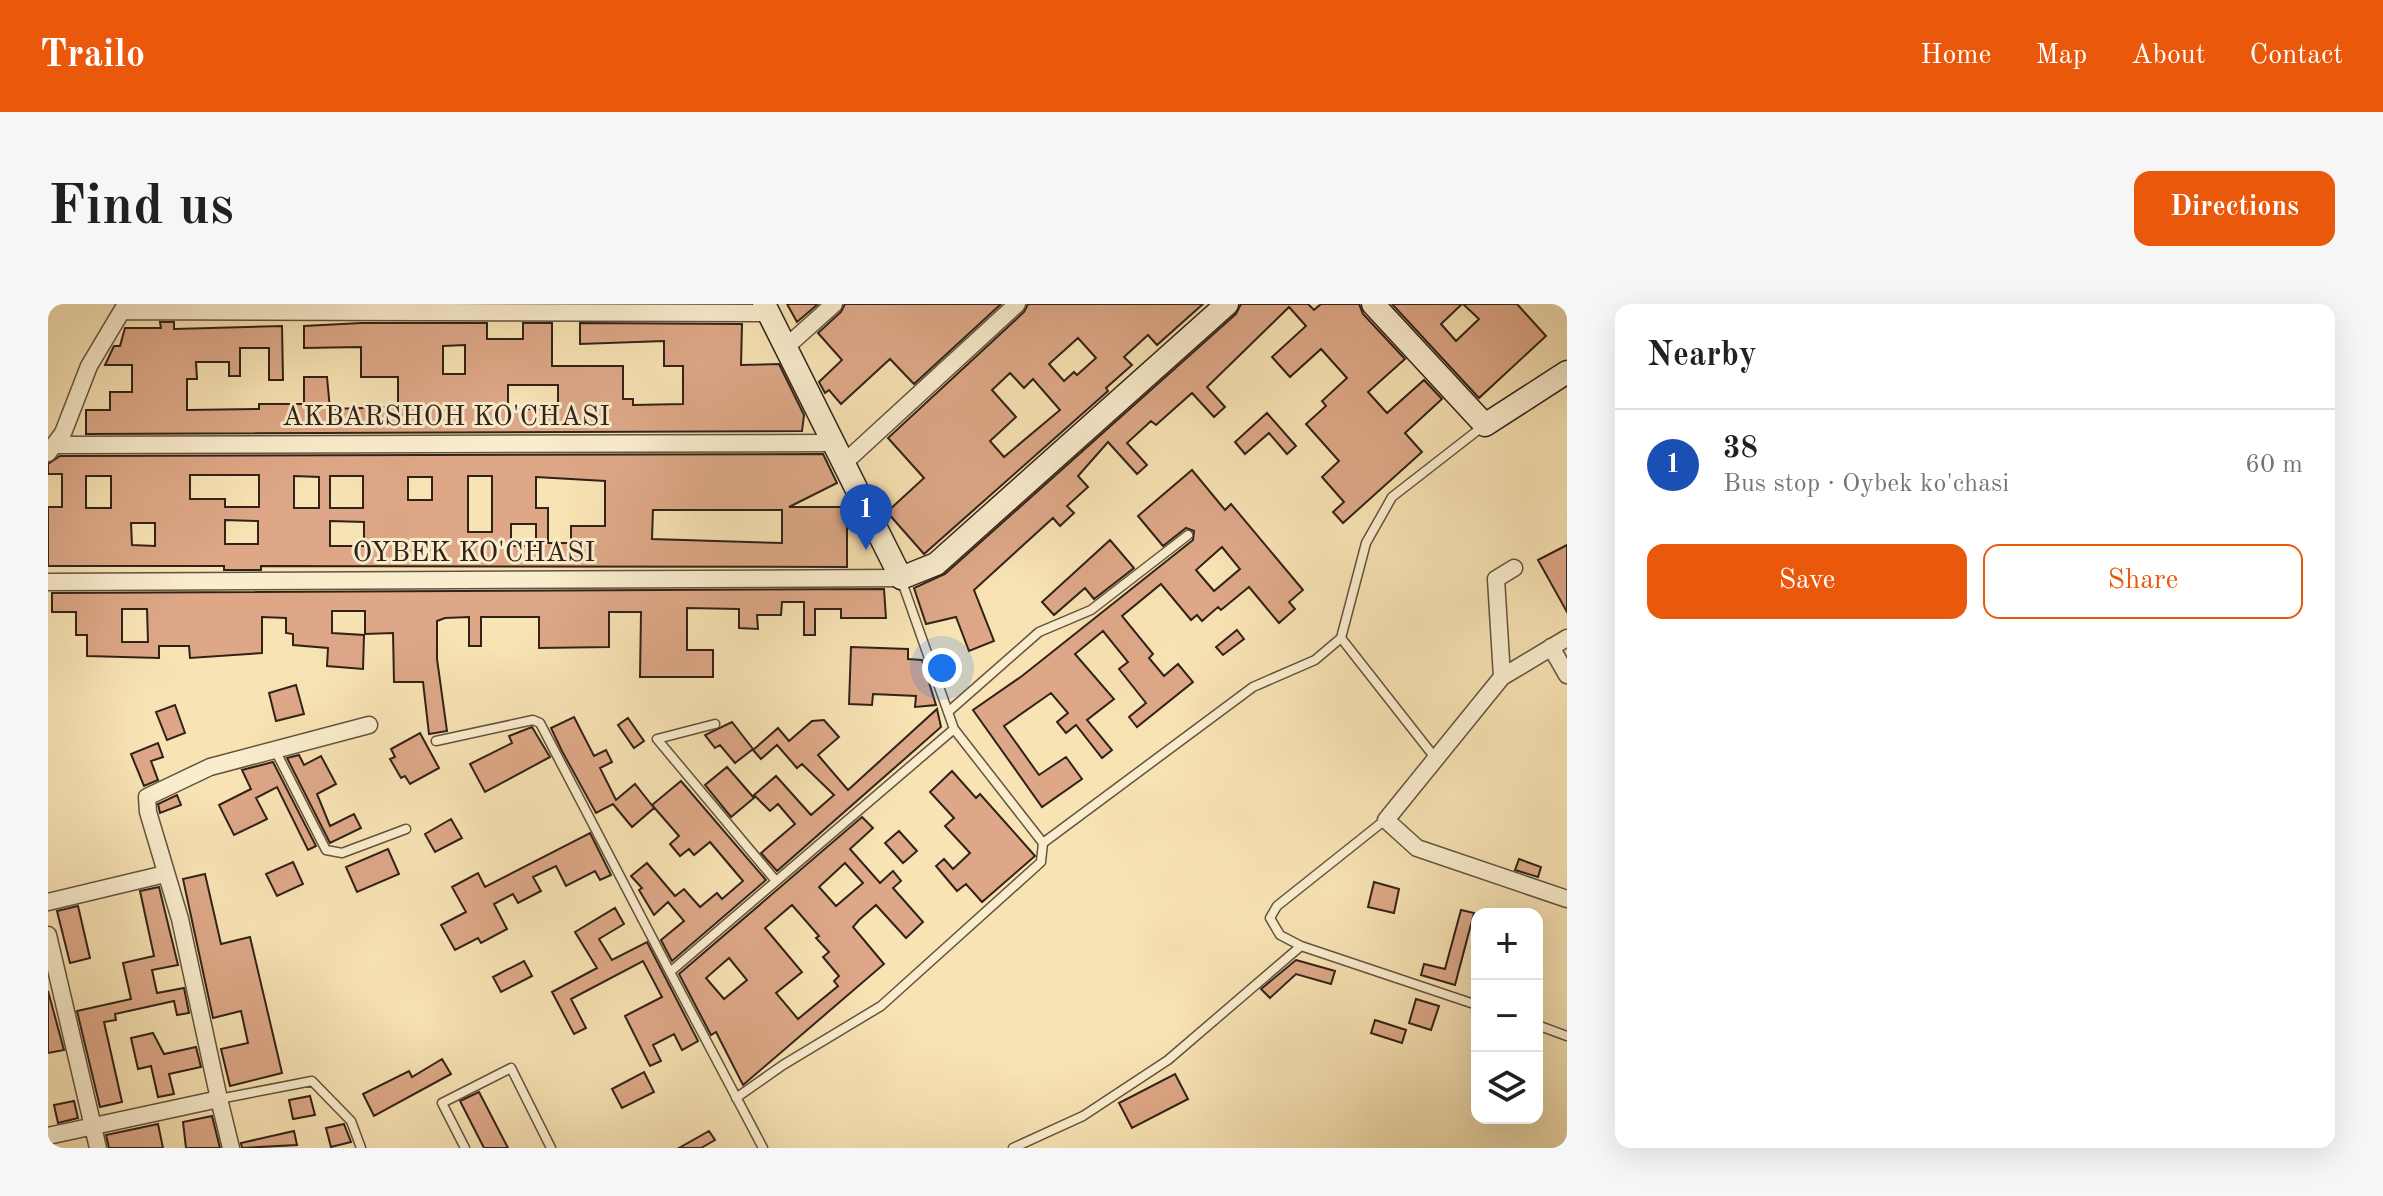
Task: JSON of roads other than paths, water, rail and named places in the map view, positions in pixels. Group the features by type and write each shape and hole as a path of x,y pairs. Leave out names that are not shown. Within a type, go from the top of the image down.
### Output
{"street":[{"path":"786,347 834,304"},
{"path":"840,452 1017,304"},
{"path":"52,449 89,366 126,307 766,309 901,578 936,564 1227,304"},
{"path":"1373,304 1485,425 1567,372"},
{"name":"AKBARSHOH KO'CHASI","path":"52,449 840,452"},
{"path":"1502,677 1496,579 1514,568"},
{"name":"OYBEK KO'CHASI","path":"48,582 901,578"},
{"path":"1567,638 1502,677 1386,820 1417,848 1567,899"},
{"path":"1551,647 1567,675"},
{"path":"231,1148 180,919 148,812 147,797 210,767 369,725"},
{"path":"48,902 165,874"},
{"path":"48,935 98,1148"},
{"path":"48,1136 219,1099"}],"lane":[{"path":"1043,843 1253,687 1315,660 1341,638 1366,543 1392,497 1485,425"},
{"path":"948,712 1039,632 1091,610 1188,535"},
{"path":"736,1098 783,1065 881,1006 1041,862 1043,843 954,729 901,578"},
{"path":"1341,638 1436,759"},
{"path":"436,741 533,720 540,723 763,1148"},
{"path":"715,724 657,739 776,881"},
{"path":"670,972 954,729"},
{"path":"275,750 326,850 342,853 406,829"},
{"path":"1386,820 1277,906 1270,918 1280,935 1301,946 1471,1003"},
{"path":"1013,1148 1083,1116 1168,1060 1301,946"},
{"path":"1543,1027 1567,1036"},
{"path":"465,1148 442,1103 511,1068 551,1148"},
{"path":"219,1099 312,1081 351,1121 361,1148"}],"place":[{"name":"38","path":"866,550"}]}
